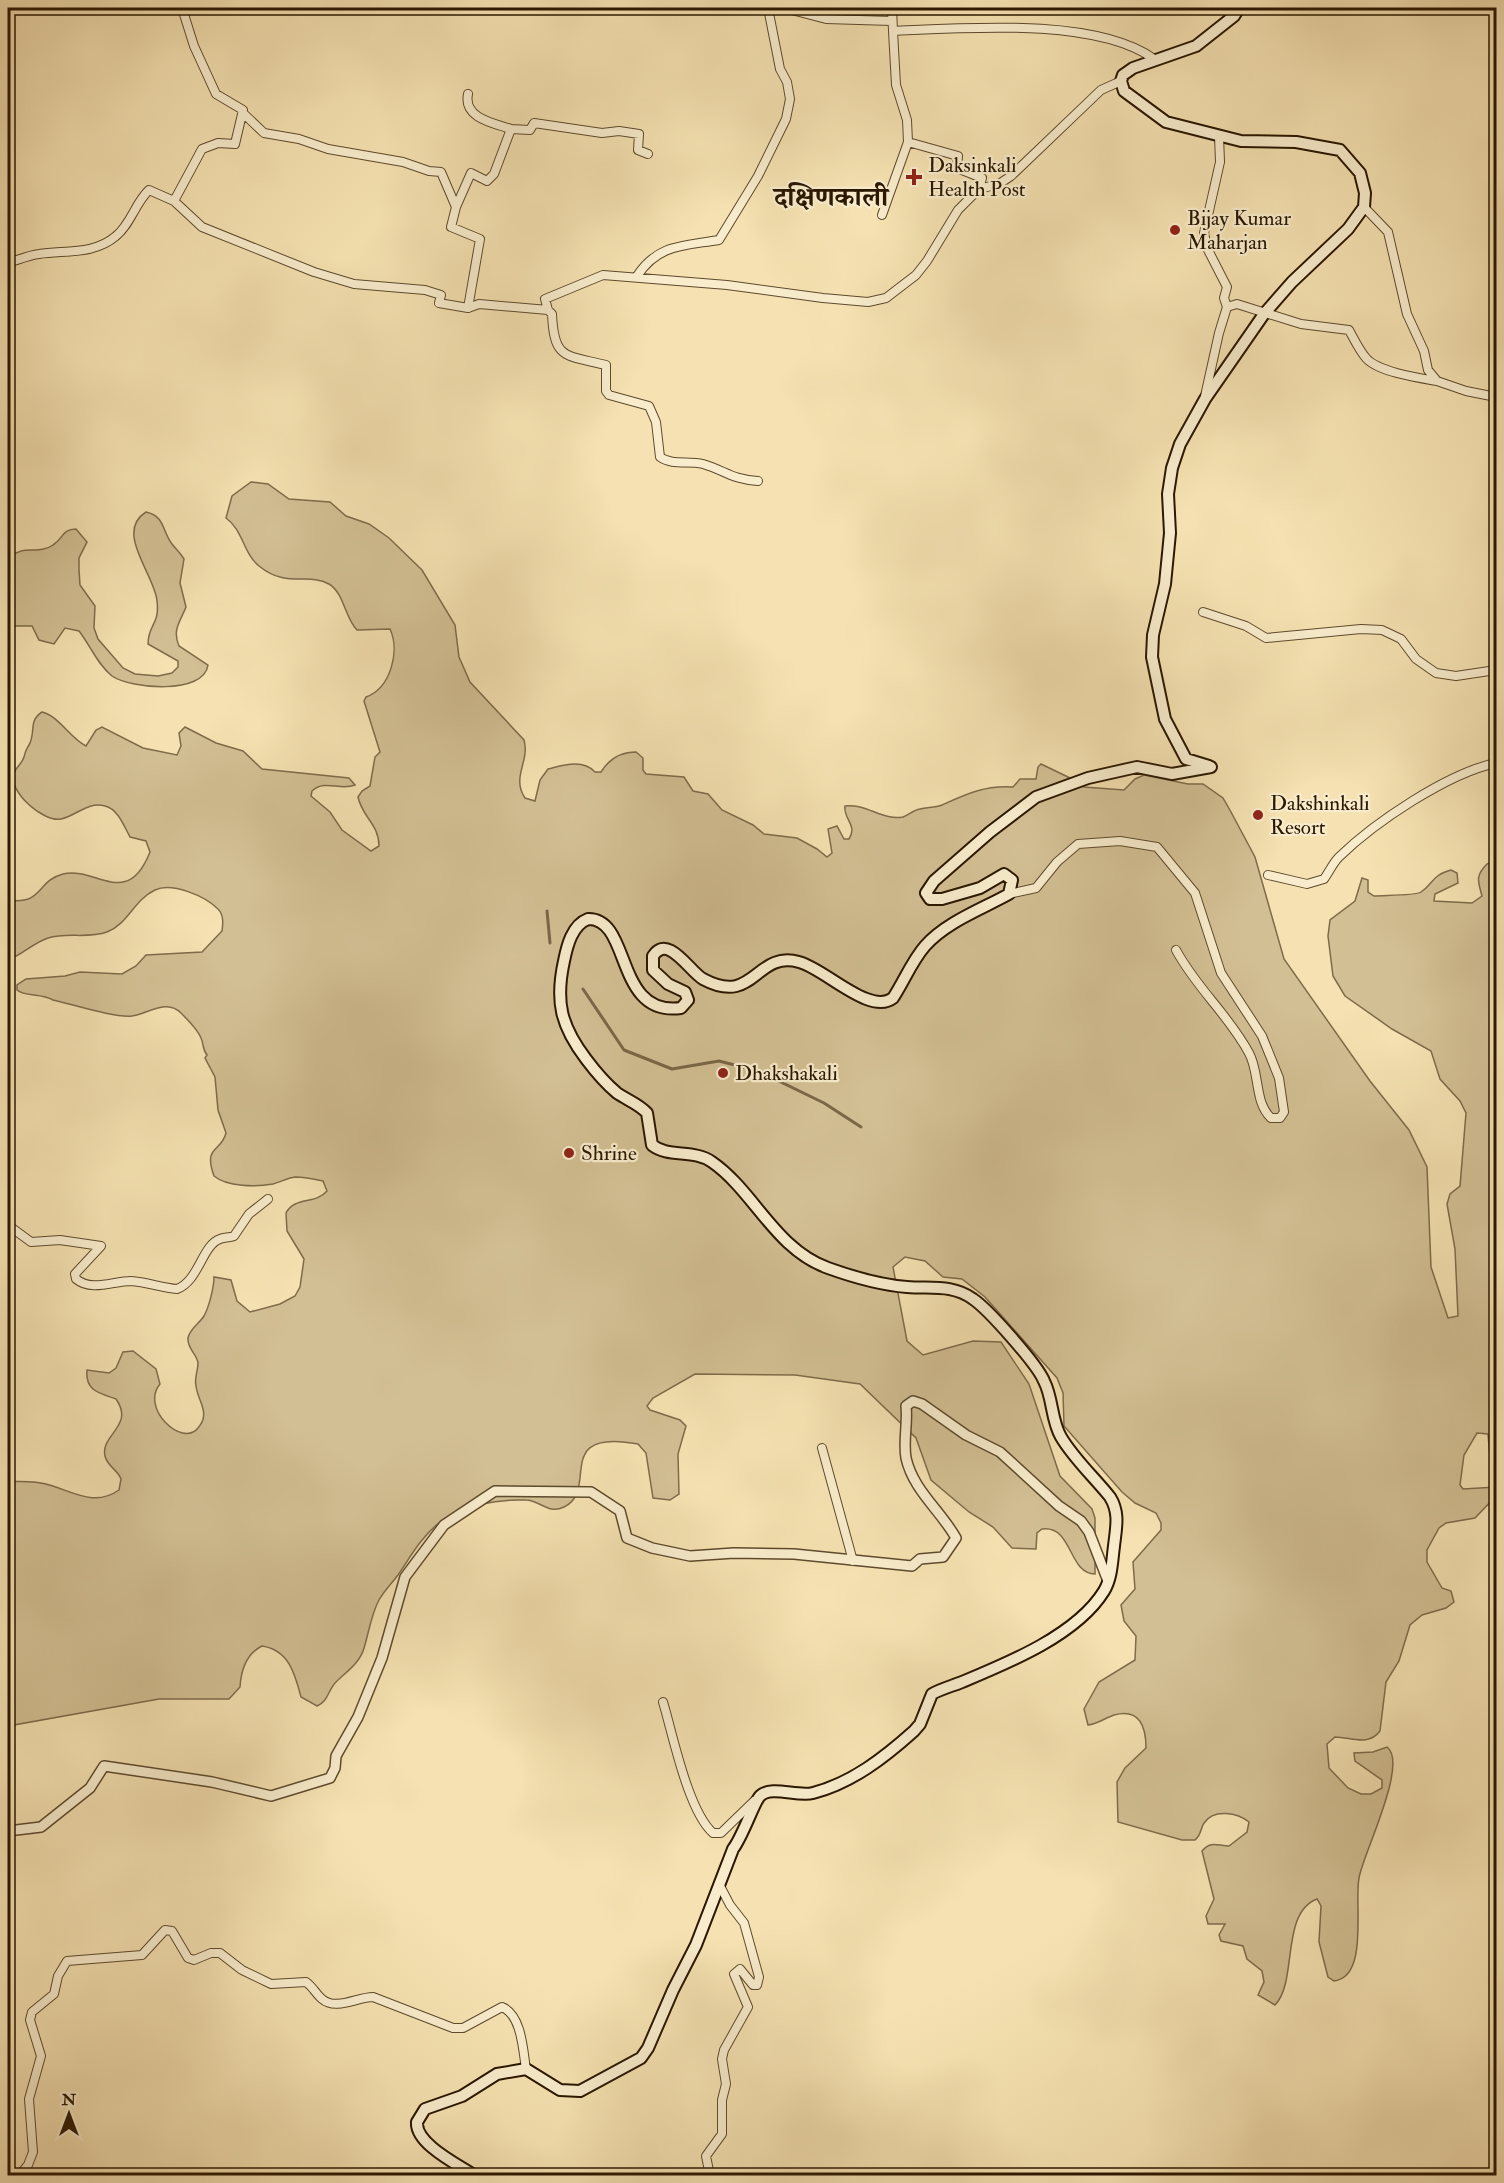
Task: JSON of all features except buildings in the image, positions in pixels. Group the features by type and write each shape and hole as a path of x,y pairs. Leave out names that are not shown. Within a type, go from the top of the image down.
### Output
{"main road":[{"path":"476,2175 437,2152 420,2134 417,2128 420,2115 437,2103 462,2096 497,2074 526,2069 560,2090 580,2091 626,2067 645,2054 696,1945 719,1884 759,1797 768,1791 799,1795 813,1793 859,1774 914,1731 920,1724 932,1694 1046,1642 1086,1612 1108,1581 1117,1522 1113,1503 1060,1436 1043,1378 986,1309 963,1292 953,1289 907,1287 873,1281 825,1267 810,1259 776,1231 734,1182 712,1161 695,1154 662,1150 652,1145 647,1113 617,1093 594,1069 568,1032 560,1006 566,953 575,929 588,919 599,920 608,927 635,987 648,1000 664,1008 681,1008 688,1000 685,992 668,984 653,970 652,957 664,949 678,955 702,979 726,989 737,987 768,966 788,960 812,966 863,998 882,1003 893,998 921,952 932,940 976,911 1009,894 1012,880 1004,874 983,887 942,899 930,899 926,893 930,884 990,832 1036,797 1088,778 1137,767 1172,774 1211,767 1186,759 1165,719 1152,657 1153,635 1165,584 1170,533 1168,494 1172,468 1180,444 1205,399 1264,314 1292,282 1348,229 1364,207 1365,193 1360,173 1340,150 1296,142 1241,141 1166,122 1124,91 1121,81 1123,75 1154,59 1177,55 1196,46 1234,16 1239,8"}],"street":[{"path":"182,8 194,46 216,94 243,110 243,113 264,133 299,139 328,149 403,162 429,171 441,172 456,207"},
{"path":"637,276 648,260 668,249 719,240 758,176 786,119 789,90 780,69 768,8"},
{"path":"784,8 826,19 892,21"},
{"path":"882,215 908,142 907,120 896,85 892,8"},
{"path":"892,31 988,26 1095,35 1124,43 1154,59"},
{"path":"979,189 999,184 1011,176 1101,90 1121,81"},
{"path":"468,94 466,102 471,112 485,121 511,129 530,130 534,123 602,133 620,131 639,134 638,150 648,154"},
{"path":"174,201 202,149 218,143 235,144 243,113"},
{"path":"468,308 480,239 451,227 456,207 471,173 486,181 494,174 511,129"},
{"path":"1205,399 1227,307 1224,298 1227,287 1223,275 1207,249 1204,233 1220,162 1219,136"},
{"path":"758,481 737,480 702,464 667,462 660,457 656,422 649,406 609,395 606,391 606,365 563,354 556,345 552,314 548,310 545,299 603,275 637,276 868,302 886,297 916,274 927,261 958,210 979,189 982,178 957,168 958,156 908,142"},
{"path":"8,263 39,254 70,253 104,243 117,236 142,196 149,190 174,201 202,227 314,272 354,284 425,290 441,295 439,303 468,308 479,304 548,310"},
{"path":"1364,207 1388,232 1407,314 1424,351 1428,370 1437,381"},
{"path":"1227,307 1237,304 1301,324 1349,330 1366,358 1373,364 1466,391 1497,397"},
{"path":"1203,612 1246,626 1266,638 1362,629 1382,630 1401,639 1416,658 1436,672 1456,676 1497,670"},
{"path":"1268,875 1307,884 1324,879 1337,858 1404,805 1462,774 1497,763"},
{"path":"1009,894 1036,888 1057,862 1078,844 1120,841 1157,847 1195,893 1221,973 1262,1036 1279,1078 1284,1112 1280,1118 1275,1120 1266,1114 1261,1104 1260,1087 1251,1055 1226,1017 1191,978 1176,950"},
{"path":"8,1229 12,1228 31,1242 60,1240 101,1246 75,1274 80,1282 104,1286 127,1281 177,1289 185,1286 192,1278 213,1243 220,1238 234,1236 249,1214 268,1199"},
{"path":"8,1831 41,1827 90,1788 104,1766 212,1782 271,1796 330,1778 335,1768 336,1756 358,1717 382,1658 405,1577 444,1525 495,1491 591,1492 620,1511 627,1538 652,1548 690,1556 734,1553 794,1554 912,1566 920,1559 943,1557 956,1538 945,1518 914,1481 906,1457 906,1406 913,1401 922,1404 966,1435 1000,1452 1059,1506 1080,1521 1089,1532 1108,1581"},
{"path":"822,1448 853,1561"},
{"path":"663,1702 684,1775 698,1814 707,1828 713,1833 721,1833 759,1797"},
{"path":"710,2175 706,2156 722,2134 723,2125 722,2100 726,2079 722,2059 728,2040 746,2016 748,2007 734,1974 740,1969 753,1985 757,1985 759,1977 744,1923 730,1905 719,1884"},
{"path":"19,2175 28,2165 33,2151 29,2099 41,2056 30,2020 32,2012 54,1994 58,1976 67,1961 142,1955 165,1930 172,1931 178,1937 188,1958 194,1960 211,1953 220,1953 259,1980 272,1984 306,1982 321,1999 335,2004 361,1997 373,1997 453,2028 463,2028 502,2007 507,2009 519,2029 526,2069"}],"shaded area":[{"path":"251,482 268,484 289,499 330,502 346,516 369,524 389,538 422,570 455,625 459,657 470,682 524,740 525,755 520,783 525,798 535,801 540,780 548,769 579,764 595,772 601,772 616,757 636,752 643,758 643,770 646,774 684,777 693,791 708,794 722,810 753,825 764,834 797,838 827,857 832,853 828,829 837,826 844,839 849,839 851,834 852,830 845,806 860,807 888,817 903,817 976,791 993,787 1013,787 1020,779 1036,779 1038,767 1041,764 1084,787 1124,790 1135,779 1144,775 1188,784 1203,784 1223,798 1255,857 1284,959 1370,1081 1409,1130 1427,1167 1431,1267 1448,1318 1458,1316 1455,1249 1447,1204 1450,1194 1460,1186 1466,1113 1460,1101 1440,1079 1431,1051 1392,1029 1345,996 1333,976 1328,936 1330,920 1355,901 1362,878 1368,880 1368,892 1374,896 1406,895 1421,892 1436,877 1451,870 1457,873 1458,883 1435,894 1434,901 1472,903 1482,896 1479,875 1487,864 1494,862 1496,866 1496,1468 1490,1457 1488,1434 1477,1433 1464,1455 1460,1485 1463,1489 1496,1487 1496,1496 1475,1518 1446,1523 1439,1528 1427,1550 1427,1562 1442,1588 1451,1591 1454,1602 1446,1608 1422,1615 1410,1625 1399,1661 1386,1682 1380,1731 1370,1739 1335,1737 1327,1744 1329,1768 1348,1788 1361,1794 1371,1794 1382,1788 1382,1780 1355,1761 1354,1753 1373,1752 1387,1747 1392,1756 1389,1789 1359,1878 1356,1954 1352,1967 1345,1976 1334,1981 1328,1977 1319,1942 1321,1906 1317,1899 1306,1907 1298,1918 1286,1981 1275,2005 1258,1995 1264,1982 1262,1971 1247,1959 1243,1946 1221,1941 1219,1935 1225,1924 1208,1924 1206,1916 1214,1899 1202,1851 1215,1844 1229,1846 1247,1832 1249,1822 1233,1814 1214,1815 1204,1823 1195,1840 1182,1840 1118,1822 1117,1782 1125,1768 1146,1748 1143,1726 1136,1717 1130,1714 1114,1715 1088,1725 1084,1709 1099,1682 1135,1660 1136,1636 1124,1621 1121,1605 1135,1589 1133,1562 1161,1530 1161,1523 1156,1513 1135,1503 1122,1492 1064,1426 1063,1393 1057,1378 985,1297 962,1279 943,1277 925,1261 905,1257 893,1267 907,1341 923,1355 973,1341 1001,1342 1029,1384 1060,1476 1092,1509 1095,1518 1095,1574 1086,1572 1080,1566 1060,1534 1052,1530 1042,1529 1037,1533 1036,1549 1012,1548 993,1527 969,1512 931,1480 916,1438 860,1384 795,1375 695,1374 653,1398 647,1406 650,1410 680,1420 686,1426 678,1454 679,1494 670,1500 653,1498 646,1453 638,1444 611,1441 595,1445 586,1452 582,1463 579,1488 574,1499 564,1507 553,1509 531,1501 515,1500 481,1504 449,1516 422,1540 381,1597 374,1612 362,1653 352,1667 336,1682 321,1704 317,1706 301,1697 293,1672 285,1658 279,1652 262,1646 248,1658 243,1669 240,1687 229,1699 159,1699 8,1726 8,1481 41,1483 80,1495 99,1498 119,1490 121,1479 106,1459 105,1449 120,1423 121,1408 116,1399 99,1393 91,1387 88,1383 87,1370 109,1373 116,1368 123,1352 133,1351 156,1369 160,1384 155,1394 155,1404 159,1414 166,1422 182,1433 191,1433 198,1428 202,1423 204,1412 197,1392 198,1363 188,1338 206,1312 214,1277 231,1280 237,1301 250,1312 280,1304 295,1296 300,1287 304,1259 287,1231 286,1213 295,1204 317,1198 327,1191 323,1181 306,1178 295,1177 273,1184 250,1186 226,1182 214,1176 211,1166 212,1154 226,1133 218,1110 215,1077 205,1058 207,1055 200,1035 175,1009 163,1007 132,1016 115,1015 43,996 24,994 17,990 17,985 26,979 65,976 80,972 122,974 136,966 146,955 202,952 222,931 221,914 212,904 197,895 179,889 162,888 148,894 120,923 107,932 92,935 55,936 37,943 8,960 8,900 28,899 54,877 63,874 87,875 110,882 131,879 141,869 150,852 146,841 130,837 120,818 110,808 93,806 61,819 54,819 37,811 21,797 13,780 14,773 31,741 35,719 42,712 54,718 86,746 96,730 102,727 143,748 177,755 181,746 179,733 185,727 216,743 243,751 262,769 349,778 355,785 322,786 312,791 311,796 330,812 342,830 371,851 379,846 376,832 358,797 370,786 375,757 380,752 364,701 382,686 391,668 394,648 390,629 357,630 338,593 329,584 313,579 279,577 269,573 254,561 236,529 226,518 232,496"},
{"path":"146,512 160,520 169,539 184,559 180,583 186,607 176,635 179,646 208,665 204,675 194,681 166,687 134,684 112,676 98,660 79,631 65,628 54,644 39,640 32,626 8,626 8,574 12,556 21,551 48,548 56,543 65,532 76,529 87,542 79,558 80,585 95,606 94,628 98,639 123,668 135,674 158,676 172,673 178,667 178,661 148,644 157,615 157,601 135,542 134,531 137,520"}],"waterway":[{"path":"547,911 550,943"},
{"path":"583,989 624,1050 672,1069 719,1061 758,1071 824,1103 861,1127"}],"place":[{"name":"Daksinkali Health Post","path":"914,177"},
{"name":"Bijay Kumar Maharjan","path":"1175,230"},
{"name":"Dakshinkali Resort","path":"1258,815"},
{"name":"Dhakshakali","path":"723,1073"},
{"name":"Shrine","path":"569,1153"}],"district":[{"name":"दक्षि‍णकाली","path":"831,197"}]}
